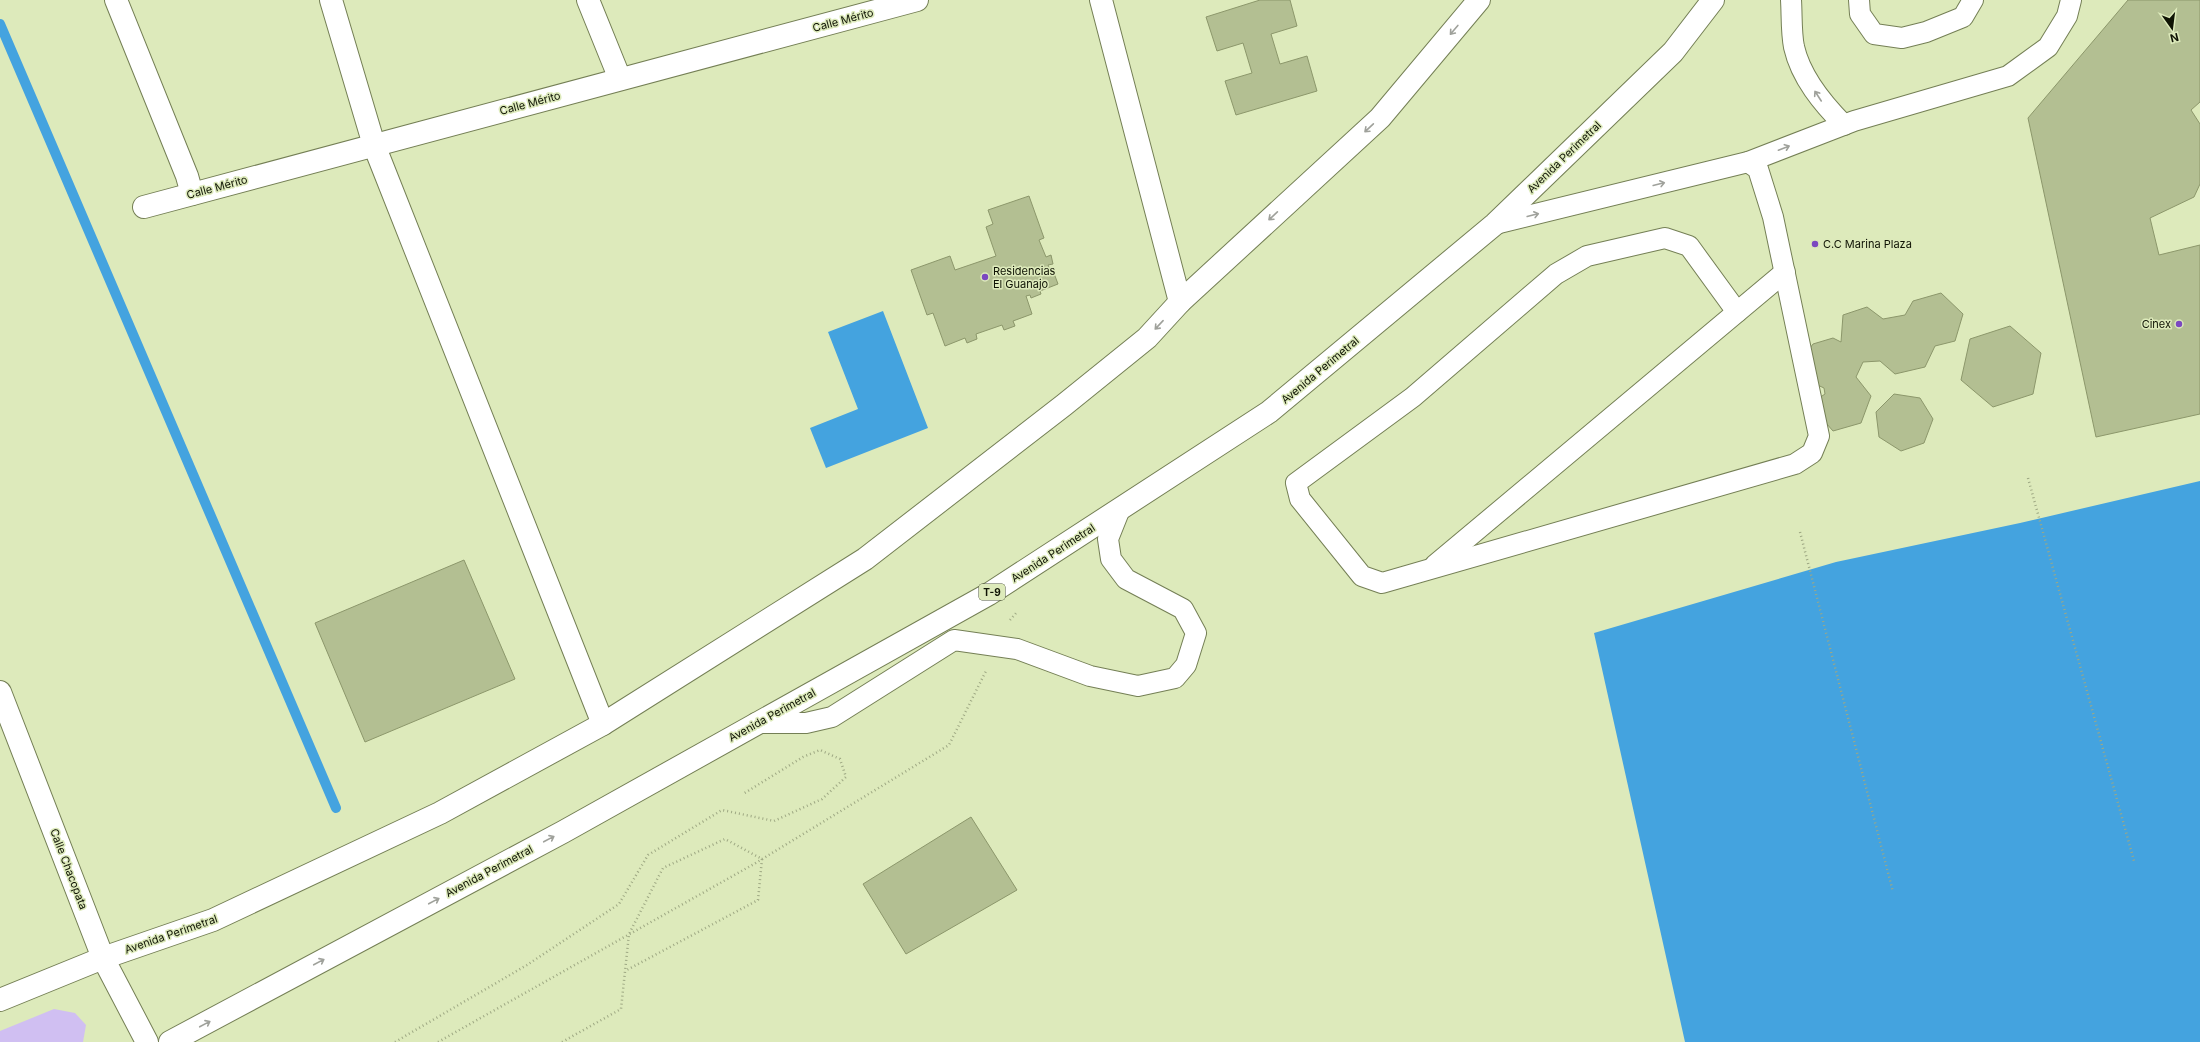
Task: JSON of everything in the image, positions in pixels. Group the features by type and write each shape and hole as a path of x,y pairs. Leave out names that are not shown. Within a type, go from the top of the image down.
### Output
{"main road":[{"path":"116,0 187,176 192,194"},
{"path":"331,0 374,145 603,724"},
{"path":"588,0 620,79"},
{"name":"Calle Mérito","path":"144,207 917,0"},
{"path":"1101,0 1180,302"},
{"name":"Avenida Perimetral","path":"0,1000 103,958 213,920 440,813 603,724 865,559 1076,396 1147,338 1180,302 1380,118 1479,0"},
{"name":"Avenida Perimetral","path":"170,1042 563,832 989,594 1269,412 1495,224 1673,52 1713,0"},
{"name":"Calle Chacopata","path":"0,692 103,958 147,1042"}],"lane":[{"path":"1791,0 1794,47 1807,79 1824,105 1844,125"},
{"path":"1859,0 1860,14 1874,34 1902,38 1926,32 1963,17 1973,0"},
{"path":"1495,224 1748,162 1844,125 2008,76 2048,47 2067,16 2071,0"},
{"path":"1737,312 1689,246 1665,238 1587,256 1556,274 1413,397 1296,483 1300,499 1362,576 1382,583 1795,464 1812,453 1820,436 1773,217 1758,169 1748,162"},
{"path":"1428,570 1785,272"},
{"path":"756,723 806,723 832,717 954,640 1017,649 1090,676 1138,686 1175,678 1186,665 1196,633 1183,608 1126,579 1111,559 1108,539 1120,509"}],"path":[{"path":"2028,478 2134,860"},
{"path":"1800,532 1893,892"},
{"path":"438,1042 762,859 949,745 999,646"},
{"path":"395,1042 527,965 619,904 648,854 722,810 774,821 822,799 846,777 840,758 820,750 803,758 744,794"},
{"path":"562,1042 621,1008 628,934 663,868 725,839 762,859"},
{"path":"625,971 758,900 762,859"}],"shaded area":[{"path":"54,1009 75,1013 86,1025 83,1042 0,1042 0,1031"}],"water":[{"path":"883,311 928,428 826,468 810,428 858,409 828,332"},
{"path":"2200,481 2200,1042 1685,1042 1594,633 1836,562 2020,523"}],"building":[{"path":"1260,0 1290,0 1297,26 1271,34 1280,64 1307,56 1317,91 1236,115 1225,81 1252,73 1243,43 1217,51 1206,17"},
{"path":"2128,0 2200,0 2200,102 2191,110 2200,124 2200,184 2194,197 2150,218 2159,255 2200,245 2200,414 2096,437 2028,118"},
{"name":"Residencias El Guanajo","path":"1029,196 1044,238 1039,240 1046,257 1051,255 1053,264 1048,265 1050,270 1052,268 1058,284 1040,291 1041,294 1031,298 1030,295 1026,296 1032,314 1013,321 1015,326 1004,330 1002,325 976,334 977,339 967,343 965,338 945,346 933,313 927,315 911,270 950,256 955,270 996,256 986,227 993,224 988,210"},
{"path":"1941,293 1963,314 1955,341 1935,346 1925,367 1895,374 1880,361 1863,362 1856,377 1871,396 1861,423 1833,431 1819,415 1816,400 1825,394 1824,388 1811,382 1803,358 1813,344 1833,338 1841,342 1843,315 1867,307 1883,319 1905,315 1913,301"},
{"path":"2010,326 2041,353 2033,394 1993,407 1961,380 1970,339"},
{"path":"1894,394 1920,398 1933,419 1924,443 1901,451 1879,437 1876,412"},
{"path":"464,560 515,679 365,742 315,623"},
{"path":"971,817 1017,890 906,954 863,884"}],"waterway":[{"path":"0,24 336,808"}],"place":[{"name":"C.C Marina Plaza","path":"1815,244"},
{"name":"Residencias El Guanajo","path":"985,277"},
{"name":"Cinex","path":"2179,324"}]}
